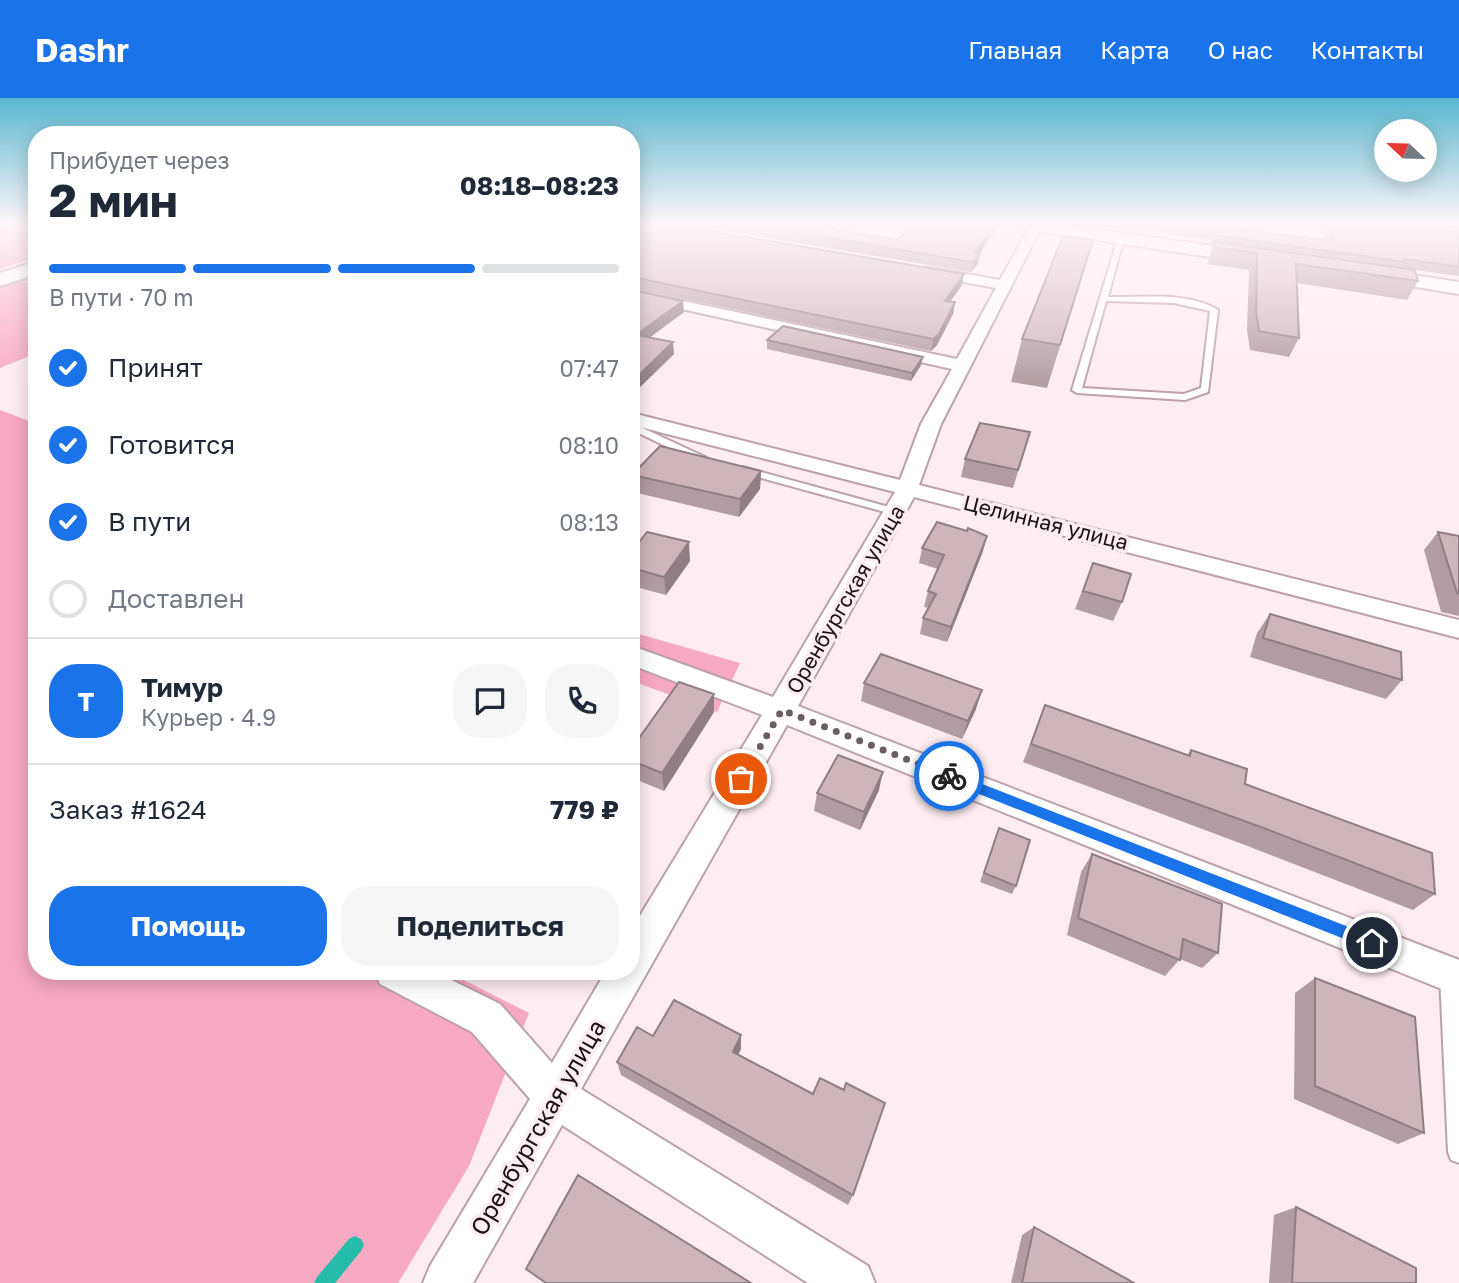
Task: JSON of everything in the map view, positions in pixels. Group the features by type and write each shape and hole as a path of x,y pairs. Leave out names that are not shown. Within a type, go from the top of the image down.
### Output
{"main road":[{"path":"1400,279 1459,288"}],"street":[{"path":"973,279 1006,285"},
{"name":"Оренбургская улица","path":"640,950 896,512 932,424 1008,279"},
{"path":"640,296 963,366"},
{"name":"Целинная улица","path":"640,421 1459,629"},
{"path":"640,658 782,710 1454,976"},
{"path":"411,980 486,1018 553,1095 851,1283"},
{"name":"Оренбургская улица","path":"447,1283 622,980"}],"lane":[{"path":"1103,299 1198,303 1214,310 1205,390 1185,397 1077,390 1103,299 1109,279"},
{"path":"640,430 712,462"},
{"path":"726,466 896,512"},
{"path":"1454,976 1459,1152"}],"shaded area":[{"path":"28,279 22,283 28,283 28,357 0,368 0,287"},
{"path":"0,410 28,421 28,980 464,980 529,1013 469,1166 398,1283 0,1283"},
{"path":"640,634 740,663 717,712 640,684"}],"building":[{"path":"643,279 960,279 945,301 955,302 939,334 933,339"},
{"path":"1046,279 1081,279 1060,345 1022,339"},
{"path":"1257,279 1297,279 1299,338 1259,331"},
{"path":"640,292 683,301 640,332"},
{"path":"783,326 923,357 912,373 767,340"},
{"path":"640,336 673,342 640,374"},
{"path":"980,423 1030,432 1018,470 965,459"},
{"path":"660,446 761,471 740,499 640,477 640,467"},
{"path":"937,522 967,531 968,528 987,536 951,627 923,618 936,594 928,591 944,555 922,548"},
{"path":"647,532 689,542 664,577 640,570 640,541"},
{"path":"1438,532 1459,536 1459,594 1457,593"},
{"path":"1093,563 1131,574 1122,602 1083,591"},
{"path":"1270,614 1401,652 1402,680 1263,638"},
{"path":"881,654 982,690 968,721 864,683"},
{"path":"679,682 714,694 662,773 640,764 640,737"},
{"path":"1045,705 1190,756 1191,750 1247,769 1245,784 1432,853 1435,894 1261,827 1031,744"},
{"path":"838,755 883,772 864,812 817,793"},
{"path":"999,828 1030,840 1016,886 984,873"},
{"path":"1092,854 1222,904 1218,953 1183,939 1180,960 1078,918"},
{"path":"1315,978 1415,1017 1424,1133 1315,1086"},
{"path":"674,1000 741,1035 733,1052 813,1094 820,1078 844,1090 846,1083 885,1103 853,1195 617,1062 637,1027 653,1036"},
{"path":"578,1175 751,1283 546,1283 526,1269"},
{"path":"1296,1207 1416,1268 1416,1283 1292,1283"},
{"path":"1034,1227 1134,1283 1022,1283"}],"waterway":[{"path":"323,1283 355,1245"}],"way so far":[{"path":"741,779 782,710 949,776"}],"route":[{"path":"949,776 1372,943"}]}
